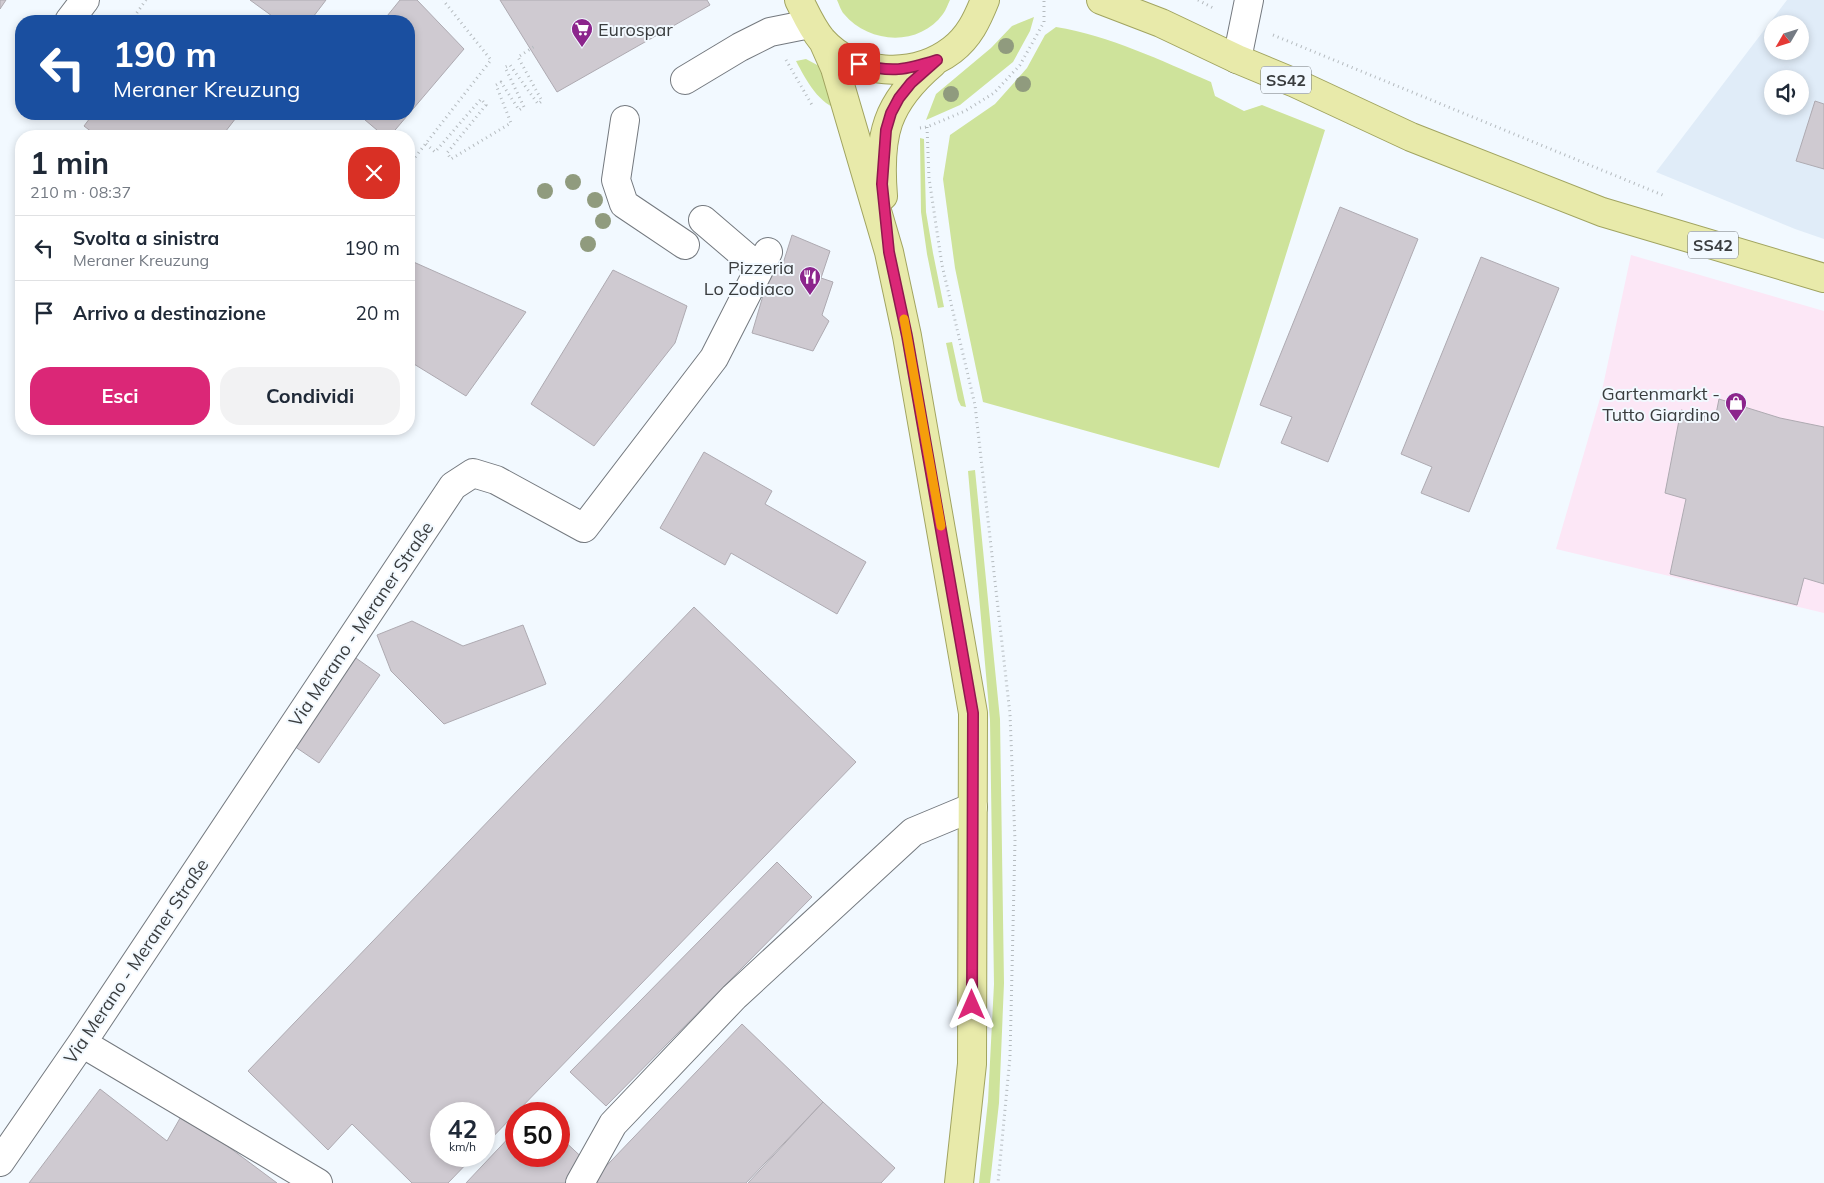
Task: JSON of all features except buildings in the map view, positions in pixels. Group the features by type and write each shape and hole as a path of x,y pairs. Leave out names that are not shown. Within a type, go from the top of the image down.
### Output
{"main road":[{"path":"799,0 835,68 889,252 907,336 973,713 972,1064 959,1183"},
{"path":"889,252 882,184 886,130 891,113 899,98 911,83 965,38 980,12 1003,0"},
{"name":"SS42","path":"1101,0 1161,22"},
{"name":"SS42","path":"1124,0 1161,22 1237,59 1295,83 1411,137 1602,212 1824,278"},
{"path":"817,32 840,55 880,70 910,69 937,60"}],"lane":[{"path":"73,15 84,0"},
{"path":"1237,59 1246,11"},
{"path":"685,80 740,47 770,32 817,32"},
{"path":"626,120 616,180 624,204 685,245"},
{"name":"Via Merano - Meraner Straße","path":"0,1162 82,1043 453,486 473,473 496,480 584,528 714,358 764,260 703,220"},
{"path":"580,1183 613,1124 734,997 913,832 973,807"},
{"path":"82,1043 318,1183"}],"path":[{"path":"135,15 146,0"},
{"path":"415,158 491,60 442,0"},
{"path":"927,127 965,111 994,93 1020,65 1044,22 1044,0"},
{"path":"1198,0 1246,11 1671,198"},
{"path":"426,144 435,152 481,98 486,104 447,153 451,158 511,123 496,85 500,82 519,110 524,107 505,67 510,65 538,104 542,102 518,57 535,46"}],"shaded area":[{"path":"1787,0 1824,0 1824,239 1656,172 1764,30 1764,60 1809,60 1809,15 1776,15"},
{"path":"1631,255 1824,311 1824,613 1556,549 1601,395"}],"green space":[{"path":"837,0 950,0 943,14 933,25 921,32 894,38 880,36 854,24 843,13"},
{"path":"1034,17 1030,31 1013,62 960,105 926,120 936,94 991,48 1012,26"},
{"path":"1056,27 1096,36 1154,57 1211,82 1215,96 1244,111 1262,105 1325,130 1219,468 983,402 955,268 943,179 950,135 995,104 1027,68 1045,35"},
{"path":"806,59 821,67 841,110 826,103 809,84 796,61"},
{"path":"920,138 924,139 926,212 944,307 938,308 921,212"},
{"path":"952,342 966,407 961,406 958,400 946,343"},
{"path":"975,470 1000,719 1004,983 999,1103 990,1183 979,1183 988,1101 994,984 990,720 968,471"}],"slow traffic":[{"path":"904,319 941,526"}],"place":[{"name":"Eurospar","path":"582,48"},
{"name":"Pizzeria Lo Zodiaco","path":"810,296"},
{"name":"Gartenmarkt - Tutto Giardino","path":"1736,422"}],"route":[{"path":"859,64 880,70 910,69 937,60 911,83 899,98 891,113 886,130 882,184 889,252 907,336 973,713 972,1005"}]}
